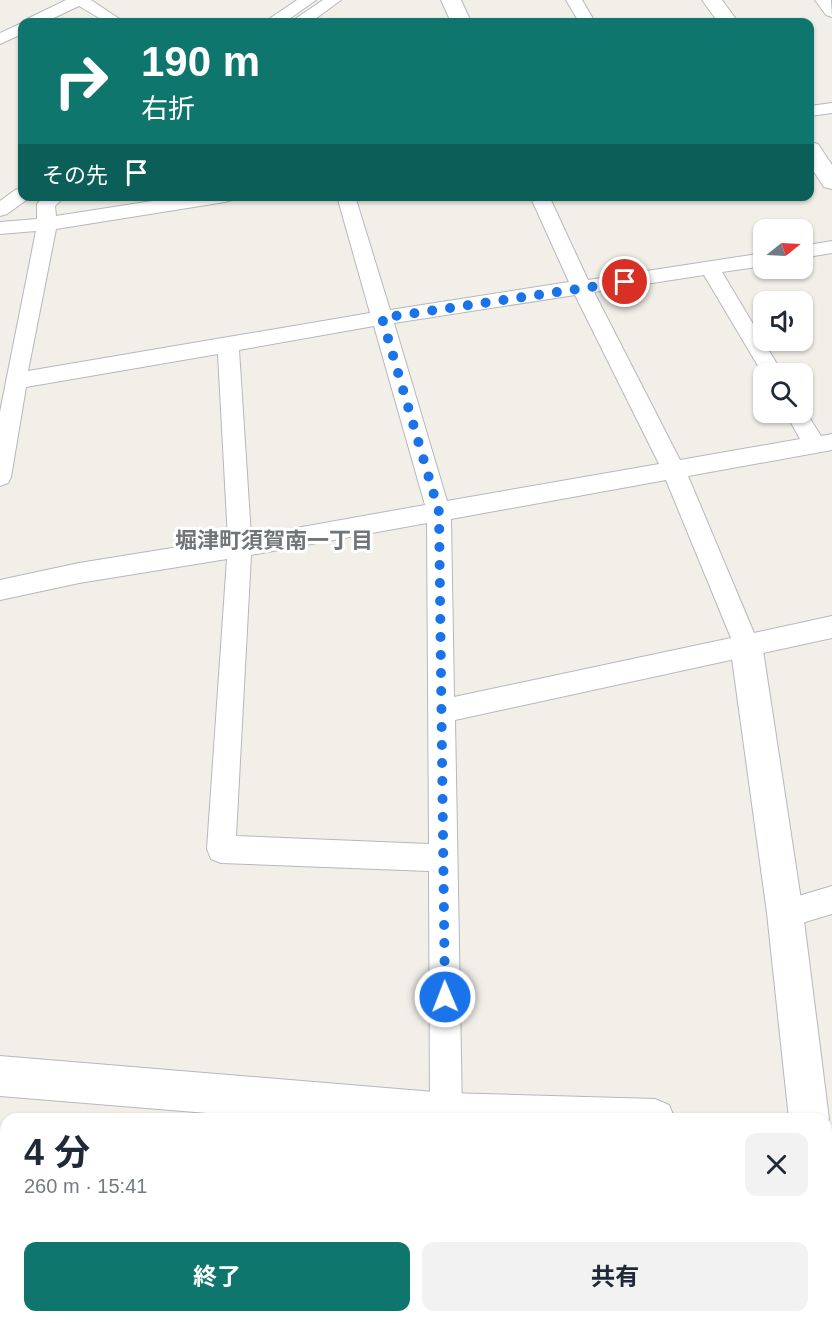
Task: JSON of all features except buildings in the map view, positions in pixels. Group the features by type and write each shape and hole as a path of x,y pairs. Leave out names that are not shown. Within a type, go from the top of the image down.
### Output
{"street":[{"path":"41,18 79,0 109,18"},
{"path":"281,18 308,0"},
{"path":"307,18 333,0"},
{"path":"451,0 459,18"},
{"path":"574,0 585,18"},
{"path":"712,0 725,18"},
{"path":"822,0 832,12"},
{"path":"0,39 18,30"},
{"path":"814,110 832,108"},
{"path":"814,155 832,182"},
{"path":"0,210 18,197"},
{"path":"0,477 16,381 47,224 46,204 50,201"},
{"path":"0,228 47,224 193,201"},
{"path":"347,201 439,512 443,858 441,1113"},
{"path":"541,201 582,289 674,471 746,644 784,913 808,1113"},
{"path":"813,250 832,247"},
{"path":"16,381 382,318 753,261"},
{"path":"710,268 766,363"},
{"path":"228,345 240,547 221,849 443,858"},
{"path":"806,423 824,444"},
{"path":"0,590 79,573 240,547 824,444"},
{"path":"442,711 832,627"},
{"path":"784,913 832,900"},
{"path":"0,1076 429,1113"}],"district":[{"name":"堀津町須賀南一丁目","path":"274,540"}],"route":[{"path":"445,997 439,512 382,318 625,282"}]}
